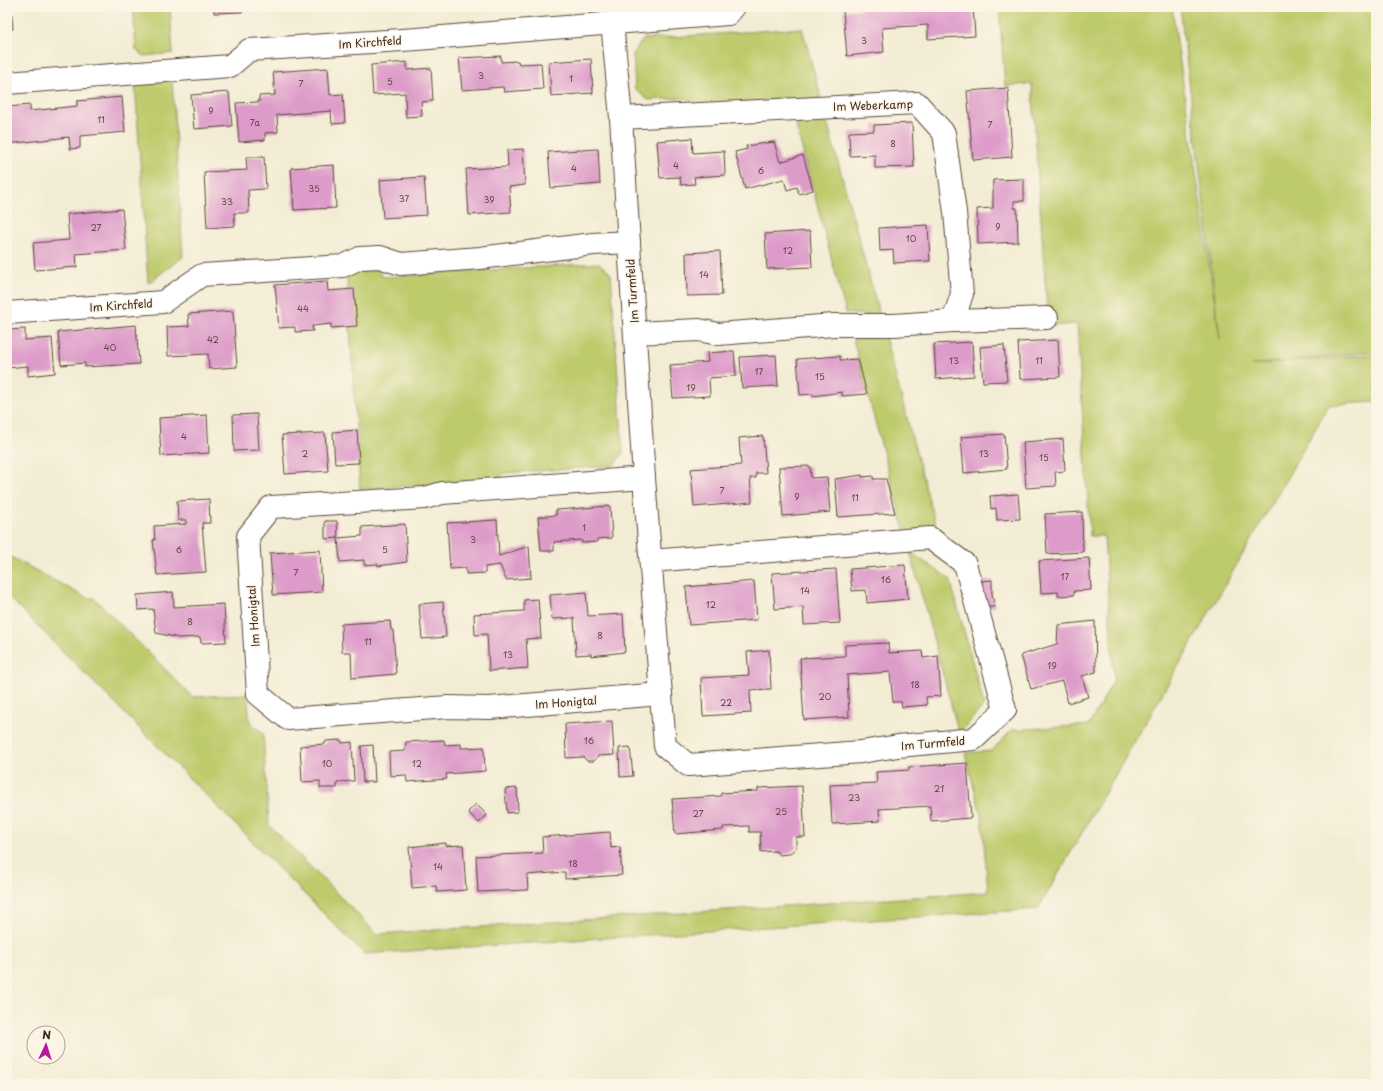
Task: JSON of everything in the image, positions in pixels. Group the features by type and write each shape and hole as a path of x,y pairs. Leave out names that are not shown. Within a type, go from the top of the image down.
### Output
{"street":[{"name":"Im Kirchfeld","path":"7,83 230,66 249,50 417,39 612,22 728,14 734,7"},
{"name":"Im Turmfeld","path":"612,22 621,118 644,478 665,746 688,765 861,752 898,746 974,739 1004,710 965,564 930,538 651,561"},
{"name":"Im Weberkamp","path":"621,118 917,102 944,133 955,212 962,294 953,321"},
{"name":"Im Kirchfeld","path":"7,313 163,302 202,275 343,266 360,258 380,257 401,264 409,264 480,258 593,244 629,242"},
{"path":"635,333 699,330 718,334 834,325 894,325 953,321 1046,318"},
{"name":"Im Honigtal","path":"644,478 442,493 425,498 272,507 248,536 258,694 288,719 448,707 489,708 661,694"}],"green space":[{"path":"133,7 170,7 173,53 144,56 136,50"},
{"path":"999,7 1172,7 1220,339 1180,7 1376,7 1376,351 1251,365 1376,354 1376,402 1329,405 1038,909 364,954 7,595 7,555 87,598 94,598 193,697 247,694 250,722 263,733 269,825 377,934 988,892 982,819 965,753 991,751 1012,730 1089,725 1114,680 1104,536 1090,536 1077,324 1048,326 1032,84 1005,86"},
{"path":"802,28 821,98 696,107 686,98 648,100 635,89 633,52 644,39"},
{"path":"172,80 183,257 148,283 135,82"},
{"path":"826,118 880,317 846,313 796,126 801,120"},
{"path":"599,263 611,274 623,453 613,466 504,473 498,480 360,489 347,279 357,266 371,265 384,277"},
{"path":"885,337 937,530 905,533 853,339"},
{"path":"910,552 950,579 984,705 959,734"}],"building":[{"path":"7,7 11,7 13,29 7,29"},
{"path":"214,7 242,7 243,12 214,13"},
{"path":"880,7 973,7 975,36 928,39 928,25 882,28 884,52 847,56 843,11"},
{"path":"501,56 501,62 518,61 519,64 541,63 543,89 504,92 503,87 462,90 459,58"},
{"path":"591,59 593,93 551,96 549,62"},
{"path":"407,62 407,70 431,68 433,101 421,102 422,116 406,117 405,93 373,95 371,65"},
{"path":"328,68 330,95 343,94 345,123 332,124 331,111 277,115 278,132 265,133 265,140 239,142 236,103 259,102 259,96 275,95 273,72"},
{"path":"1008,88 1012,157 973,160 967,91"},
{"path":"229,92 232,126 194,129 191,95"},
{"path":"122,97 125,132 80,136 80,148 70,149 69,137 7,144 7,107 30,105 30,111 77,106 77,101"},
{"path":"912,123 914,167 875,168 875,155 850,156 849,132 874,131 874,125"},
{"path":"692,138 693,153 724,151 725,175 694,177 695,184 681,185 680,177 660,178 657,141"},
{"path":"774,142 780,162 803,155 813,190 799,194 797,187 787,190 784,179 745,189 735,152 747,149 746,146"},
{"path":"523,149 525,185 509,187 511,212 469,215 466,169 508,167 507,150"},
{"path":"598,149 600,184 551,188 548,152"},
{"path":"246,157 264,157 266,189 248,190 249,213 234,213 235,226 207,228 204,172 247,170"},
{"path":"334,165 336,208 294,210 291,168"},
{"path":"424,177 427,215 383,218 380,180"},
{"path":"1024,179 1024,201 1014,201 1014,208 1017,208 1018,242 978,244 977,209 993,208 993,180"},
{"path":"122,209 126,250 76,254 77,267 35,270 33,243 69,240 67,214"},
{"path":"928,225 930,261 894,263 893,250 880,251 879,228"},
{"path":"810,231 812,267 767,269 765,234"},
{"path":"720,251 722,295 687,296 686,253"},
{"path":"327,281 328,291 354,289 357,326 331,328 331,324 312,326 313,331 295,332 295,327 279,328 275,285"},
{"path":"233,311 237,367 209,369 208,354 168,356 167,327 189,326 188,314"},
{"path":"136,325 139,364 85,367 85,363 61,365 58,332"},
{"path":"25,329 25,340 52,338 55,373 28,376 28,366 7,368 7,330"},
{"path":"1058,340 1060,377 1020,379 1018,342"},
{"path":"972,342 974,376 936,379 934,344"},
{"path":"1004,345 1007,381 983,382 980,347"},
{"path":"734,351 736,376 709,378 710,396 673,398 670,365 708,362 707,353"},
{"path":"776,355 778,386 742,388 740,357"},
{"path":"840,356 840,360 858,359 867,394 842,396 842,392 813,396 813,394 800,395 797,359"},
{"path":"257,414 259,450 234,451 233,415"},
{"path":"207,415 209,453 161,456 159,418"},
{"path":"357,430 359,463 335,464 333,432"},
{"path":"325,433 328,471 285,474 282,435"},
{"path":"1004,434 1007,469 964,473 961,437"},
{"path":"763,436 766,473 756,473 756,478 750,478 752,502 694,507 691,469 741,465 739,438"},
{"path":"1063,439 1065,471 1055,472 1056,486 1026,488 1023,442"},
{"path":"810,466 811,478 827,477 830,512 783,516 779,467"},
{"path":"862,475 862,477 873,476 873,479 886,479 895,513 838,517 835,479"},
{"path":"1018,494 1020,519 997,520 996,508 991,509 990,496"},
{"path":"209,499 210,523 202,523 206,572 157,575 153,540 155,540 154,526 186,524 186,520 178,520 177,501"},
{"path":"610,506 612,538 597,539 597,542 582,543 581,540 554,542 554,551 541,551 538,517 556,515 556,510"},
{"path":"1082,512 1083,552 1047,554 1045,514"},
{"path":"497,520 499,556 529,546 531,578 506,580 500,565 485,567 485,573 466,574 466,568 450,569 447,523"},
{"path":"325,521 337,521 338,538 325,539"},
{"path":"405,524 407,562 378,566 378,564 364,565 364,560 340,562 338,538 362,536 362,527"},
{"path":"320,550 322,592 273,595 270,553"},
{"path":"1089,558 1091,590 1074,591 1074,595 1058,596 1058,592 1041,593 1039,561"},
{"path":"905,565 908,599 867,603 866,590 852,591 850,569"},
{"path":"836,569 840,623 804,625 803,607 775,609 772,573"},
{"path":"992,580 992,594 995,607 983,607 982,581"},
{"path":"754,581 757,620 689,625 686,587"},
{"path":"173,592 174,607 224,604 226,642 201,643 200,637 179,638 156,633 153,609 138,610 137,595"},
{"path":"586,592 588,616 623,614 625,652 591,656 591,654 576,655 574,618 552,619 550,595"},
{"path":"538,599 541,638 526,639 528,668 489,671 487,634 475,635 474,614 524,611 524,600"},
{"path":"443,602 446,637 422,639 419,604"},
{"path":"390,621 391,630 393,630 396,674 352,678 351,652 342,652 341,624"},
{"path":"1095,621 1096,672 1082,676 1088,697 1068,703 1062,681 1031,689 1021,655 1057,644 1058,625"},
{"path":"888,643 889,653 922,651 923,658 938,656 941,696 926,697 927,705 902,707 901,702 893,702 890,672 847,675 849,717 804,720 800,658 845,656 845,645"},
{"path":"769,650 771,689 750,690 751,713 703,716 701,678 749,675 747,652"},
{"path":"612,721 614,755 598,756 594,761 587,761 583,757 566,758 565,724"},
{"path":"341,740 342,743 352,742 354,781 337,782 337,788 320,788 320,781 302,782 300,746 325,744 326,741"},
{"path":"444,740 445,745 461,744 461,748 484,747 485,771 446,774 447,779 407,782 406,775 390,776 389,752 405,751 406,742"},
{"path":"373,745 375,782 363,782 361,746"},
{"path":"630,747 633,776 620,777 619,748"},
{"path":"967,763 971,818 931,821 930,806 879,809 880,821 832,824 830,785 877,783 876,772 909,770 909,767"},
{"path":"802,786 805,837 796,837 796,848 789,854 779,855 776,851 761,852 760,832 749,832 749,826 723,827 723,830 675,834 672,799 721,796 721,793 758,791 758,788"},
{"path":"517,788 518,812 507,813 505,789"},
{"path":"476,804 487,815 479,823 468,812"},
{"path":"610,832 611,848 620,847 622,875 565,879 565,872 527,875 528,890 478,892 476,856 543,853 542,837"},
{"path":"446,843 446,846 463,845 466,890 437,892 436,886 412,888 409,847"}]}
